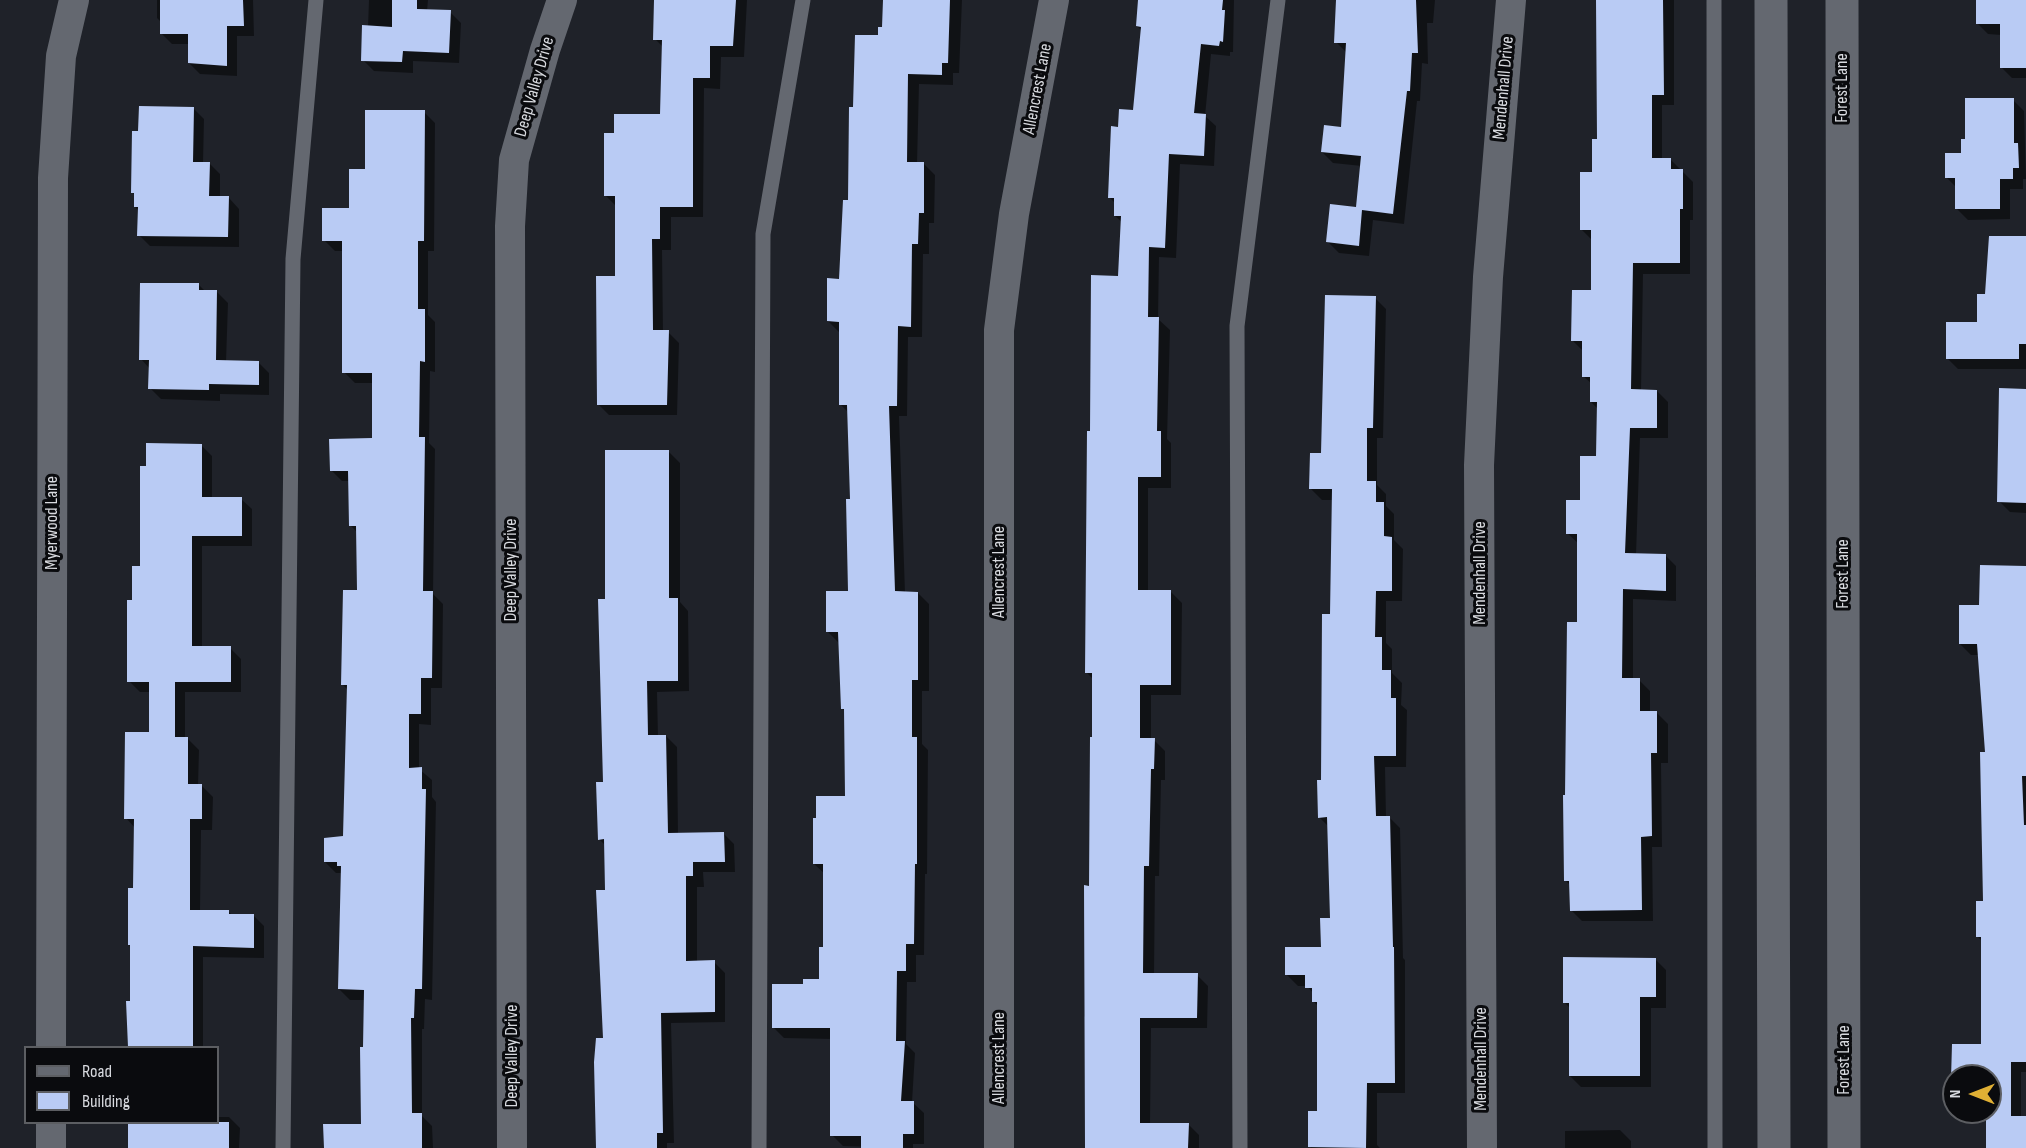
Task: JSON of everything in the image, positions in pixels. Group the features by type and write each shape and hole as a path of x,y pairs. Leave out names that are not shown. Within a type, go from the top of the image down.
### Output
{"main road":[{"path":"1772,0 1774,1148"},
{"name":"Forest Lane","path":"1842,0 1845,1148"}],"street":[{"name":"Myerwood Lane","path":"51,1046 53,178 61,56 74,0"},
{"name":"Deep Valley Drive","path":"512,1148 510,226 514,160 545,50 562,0"},
{"name":"Allencrest Lane","path":"999,1148 999,330 1014,214 1054,0"},
{"name":"Mendenhall Drive","path":"1482,1148 1479,465 1488,277 1511,0"},
{"path":"51,1124 51,1148"}],"lane":[{"path":"283,1148 293,259 316,0"},
{"path":"759,1148 763,234 803,0"},
{"path":"1240,1148 1238,326 1278,0"},
{"path":"1714,0 1715,1148"}],"building":[{"path":"160,0 243,0 244,26 227,26 227,66 188,63 188,34 160,34"},
{"path":"392,0 417,0 417,9 451,10 449,53 403,51 402,62 361,61 362,25 392,27"},
{"path":"654,0 736,0 733,46 710,46 710,78 693,78 693,207 660,207 660,239 652,239 653,330 669,330 667,405 597,405 596,276 615,276 615,196 604,196 604,133 614,133 614,114 660,114 662,40 653,40"},
{"path":"883,0 950,0 948,63 942,63 942,75 908,74 907,162 924,162 924,213 919,213 918,244 912,244 911,327 898,326 897,406 889,406 895,591 918,592 918,680 912,680 912,737 917,737 917,864 915,864 914,944 906,944 906,971 897,971 896,1041 905,1041 901,1101 914,1101 914,1134 903,1134 903,1148 861,1148 861,1136 830,1136 830,1028 772,1028 772,984 803,984 803,979 819,979 819,947 823,947 823,864 813,864 813,818 816,818 816,796 845,796 844,709 841,709 838,632 826,632 826,591 848,591 846,499 850,499 847,405 839,405 839,322 827,321 827,278 839,279 843,200 848,200 849,107 853,107 855,35 878,35 878,27 882,27"},
{"path":"1138,0 1223,0 1222,10 1225,10 1223,42 1220,41 1219,46 1201,44 1194,113 1206,114 1204,156 1169,154 1165,248 1149,247 1148,317 1159,317 1157,431 1161,431 1161,477 1138,477 1138,590 1171,590 1171,685 1140,685 1140,738 1155,738 1154,769 1151,769 1149,866 1144,866 1143,973 1198,973 1197,1018 1140,1018 1140,1123 1189,1123 1188,1148 1085,1148 1084,885 1089,886 1090,737 1092,737 1092,673 1085,673 1091,275 1118,276 1121,216 1114,216 1114,198 1108,198 1111,126 1118,127 1119,109 1133,110 1141,27 1136,26"},
{"path":"1336,0 1416,0 1418,53 1412,53 1410,91 1407,91 1393,214 1362,210 1359,246 1326,242 1330,204 1356,207 1361,156 1321,152 1324,125 1341,127 1346,43 1334,43"},
{"path":"1596,0 1663,0 1664,95 1652,95 1652,158 1671,158 1671,169 1683,169 1683,209 1680,209 1680,263 1633,263 1631,389 1657,390 1657,428 1630,428 1625,553 1666,554 1666,591 1623,589 1622,678 1640,678 1640,711 1657,711 1657,753 1651,753 1652,836 1641,837 1642,910 1570,911 1569,881 1564,881 1563,795 1565,795 1567,622 1577,622 1577,534 1566,534 1566,500 1580,500 1580,456 1596,456 1597,402 1590,402 1590,377 1582,377 1582,341 1571,341 1572,290 1591,290 1591,230 1580,230 1580,172 1592,172 1592,139 1597,139"},
{"path":"1976,0 2026,0 2026,68 2000,68 2000,24 1976,24"},
{"path":"1965,98 2014,98 2014,143 2018,143 2019,168 2013,168 2013,179 2000,179 2000,209 1955,209 1955,178 1945,178 1945,153 1961,153 1961,139 1965,139"},
{"path":"139,106 194,107 193,162 210,162 209,196 229,196 228,237 137,236 138,207 134,207 134,193 131,193 132,131 138,131"},
{"path":"365,110 425,110 424,241 418,241 418,309 425,309 425,362 420,361 419,437 425,437 423,591 433,591 432,678 421,678 421,714 409,714 409,768 422,767 422,789 426,789 422,989 415,989 414,1018 411,1018 412,1113 422,1113 422,1148 324,1148 323,1124 361,1124 360,1047 363,1047 364,990 338,989 341,866 337,866 337,862 324,862 324,838 343,836 347,685 341,685 343,590 357,590 356,526 349,526 348,471 330,471 329,439 372,438 372,373 342,373 342,241 322,241 322,208 349,208 349,169 365,169"},
{"path":"1989,236 2026,236 2026,344 2019,344 2019,359 1946,359 1946,322 1977,322 1977,294 1985,294"},
{"path":"140,283 199,283 199,290 217,290 216,360 259,361 259,385 209,384 209,390 148,389 149,360 139,360"},
{"path":"1325,295 1376,296 1373,428 1367,428 1367,481 1376,481 1376,502 1384,502 1384,536 1392,537 1392,591 1376,591 1375,637 1382,637 1382,670 1391,670 1391,698 1396,698 1396,756 1374,756 1376,816 1390,816 1395,1083 1367,1083 1366,1148 1308,1147 1308,1111 1317,1111 1317,1002 1312,1002 1312,988 1305,988 1305,975 1285,975 1285,947 1321,947 1320,918 1330,918 1327,817 1318,818 1317,780 1321,780 1322,614 1330,614 1332,489 1309,489 1310,453 1321,453"},
{"path":"1999,388 2026,389 2026,503 1997,502"},
{"path":"146,443 202,444 202,497 242,497 242,536 192,536 192,646 231,646 231,682 175,682 175,737 188,737 188,784 202,784 202,819 190,819 190,910 229,910 229,914 254,914 254,948 193,946 193,1046 128,1046 126,1001 130,1001 128,888 133,888 134,819 124,819 125,732 149,732 149,682 127,682 127,600 132,600 132,566 140,566 140,466 146,466"},
{"path":"605,450 669,450 669,598 678,598 678,681 647,681 648,735 666,735 668,833 724,832 725,862 693,862 693,876 686,876 686,961 715,960 715,1012 661,1013 663,1133 657,1133 657,1148 596,1148 594,1062 596,1038 603,1038 596,890 605,890 604,839 598,840 596,782 603,782 598,599 605,599"},
{"path":"1980,565 2026,566 2026,776 2022,776 2024,825 2026,825 2026,1062 2011,1062 2011,1116 2026,1116 2026,1148 1986,1148 1986,1124 2002,1124 2002,1064 1951,1064 1952,1044 1981,1044 1981,937 1976,937 1976,901 1983,901 1980,752 1985,752 1977,644 1959,644 1959,605 1979,605"},
{"path":"1563,957 1656,958 1656,997 1640,997 1640,1076 1569,1076 1569,1003 1563,1003"},
{"path":"219,1122 229,1122 229,1148 128,1148 128,1124 219,1124"}]}
